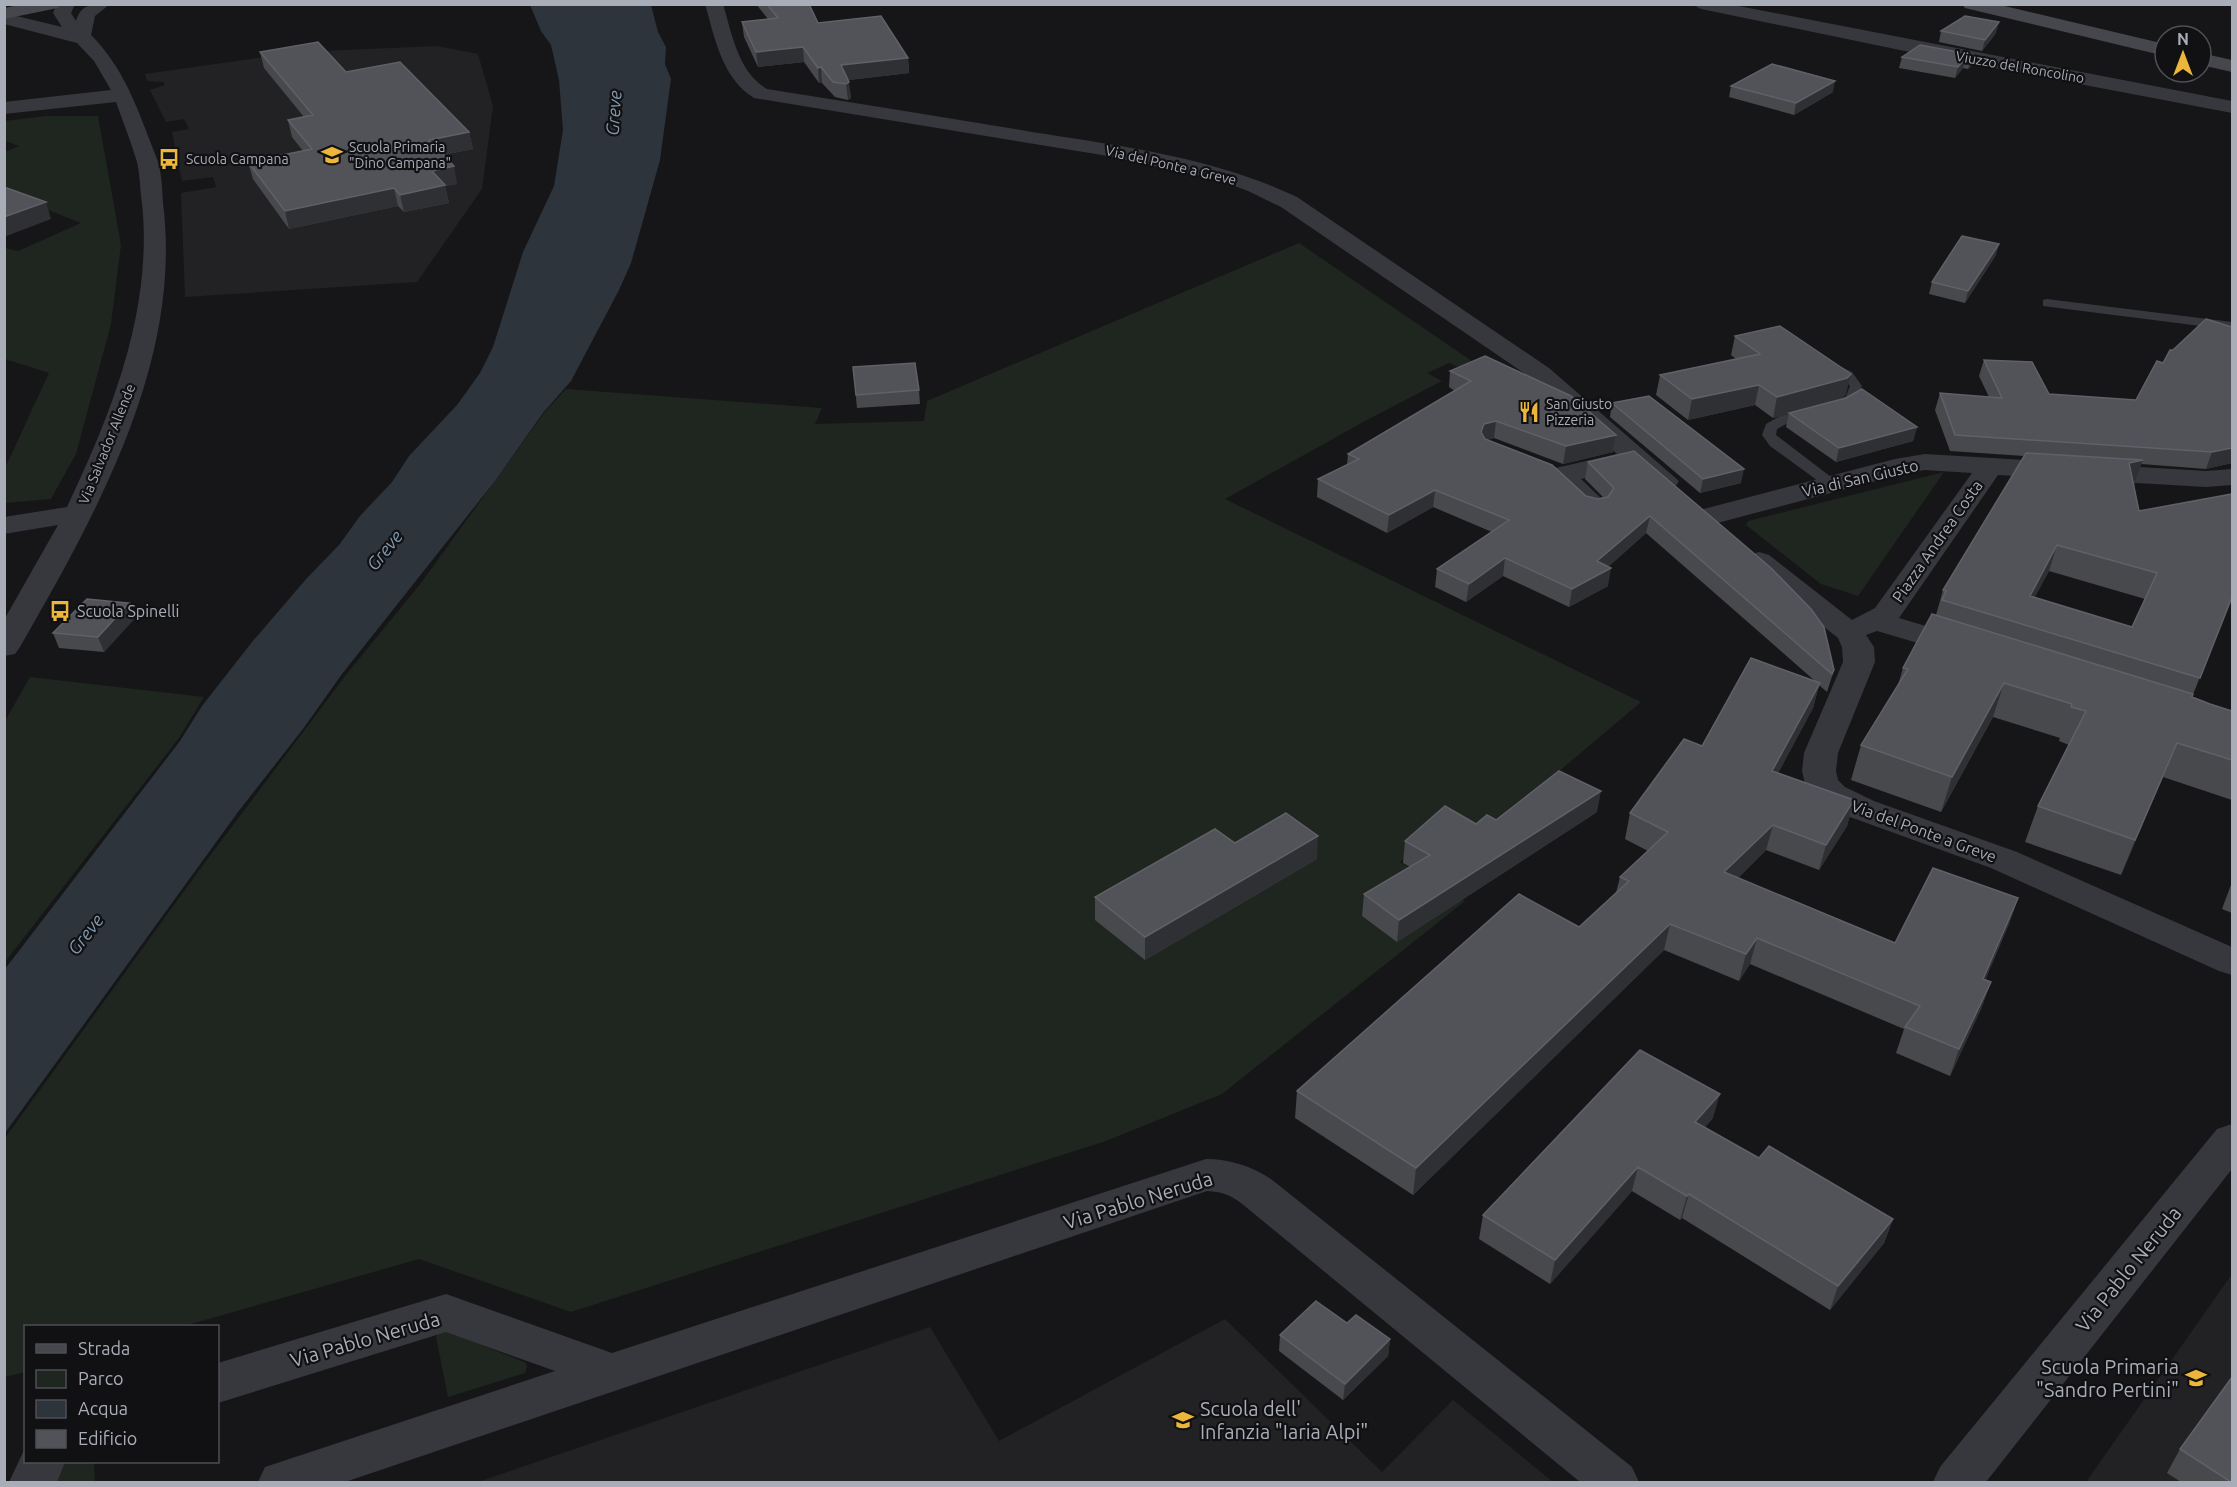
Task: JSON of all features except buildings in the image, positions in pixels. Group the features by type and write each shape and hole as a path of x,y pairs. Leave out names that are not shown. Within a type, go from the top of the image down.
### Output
{"main road":[{"path":"4,16 52,4"},
{"path":"1971,4 2153,47"},
{"path":"2213,62 2232,66"}],"street":[{"name":"Via Salvador Allende","path":"4,647 79,513 116,428 149,322 155,246 153,199 141,138 122,95 98,53 63,17 62,13 66,4"},
{"path":"4,16 81,38 87,14 101,4"},
{"name":"Via del Ponte a Greve","path":"714,4 738,75 754,91 761,94 1102,149 1221,174 1256,186 1289,202 1540,373 1793,590 1862,626 1858,647 1859,662 1825,742 1819,771 1822,784 1833,795 1862,809 2004,860 2232,962"},
{"name":"Viuzzo del Roncolino","path":"1701,4 1874,41 2232,107"},
{"path":"11,107 74,91 94,81 107,69"},
{"path":"11,107 122,95"},
{"path":"11,107 77,109 134,119"},
{"path":"1595,506 1552,471 1637,457"},
{"name":"Via di San Giusto","path":"1692,505 1830,483 1925,462 2219,478"},
{"name":"Piazza Andrea Costa","path":"1862,626 1886,614 1991,465"},
{"path":"4,526 79,513"},
{"path":"1862,626 1989,655"},
{"name":"Via Pablo Neruda","path":"1957,1482 2232,1140"},
{"name":"Via Pablo Neruda","path":"282,1482 1206,1175 1226,1175 1242,1180 1615,1482"},
{"name":"Via Pablo Neruda","path":"219,1383 446,1313 614,1372"},
{"path":"33,1482 40,1463"}],"lane":[{"path":"2047,303 2232,326"},
{"path":"1821,360 1848,375 1856,386 1855,395 1848,403 1785,419 1772,427 1769,435 1775,443 1830,483"}],"shaded area":[{"name":"Scuola Primaria \"Dino Campana\"","path":"437,46 478,54 493,106 482,189 417,282 185,297 181,193 216,187 213,177 182,181 172,132 189,129 184,119 166,122 150,90 165,85 163,82 147,81 145,74 299,52"},
{"name":"Scuola Primaria \"Sandro Pertini\"","path":"2232,1274 2232,1482 2086,1482"},
{"path":"1225,1319 1382,1472 1453,1400 1553,1482 478,1482 930,1327 999,1441"}],"green space":[{"path":"46,116 98,116 121,245 111,324 76,454 51,499 5,503 5,468 49,373 5,359 5,248 18,251 81,223 5,193 5,152 19,146 5,141 4,121"},
{"path":"1299,243 1482,368 1472,373 1449,363 1427,373 1442,381 1225,499 1641,702 1473,844 1442,827 1400,862 1465,901 1222,1094 1106,1141 571,1312 419,1259 188,1325 24,1325 24,1372 5,1377 5,1138 203,865 349,671 421,583 544,413 566,389 822,408 815,424 924,421 927,401"},
{"path":"1944,472 1858,596 1821,584 1746,525 1748,521"},
{"path":"30,677 204,697 179,738 5,962 5,721"},
{"path":"448,1331 526,1363 525,1373 448,1397 436,1337"},
{"path":"64,1463 94,1463 95,1482 56,1482"}],"water":[{"name":"Greve","path":"530,5 651,5 658,32 666,47 665,64 671,79 660,160 631,263 619,290 571,381 543,413 495,481 342,674 303,729 238,812 5,1133 5,969 180,741 202,706 252,642 339,545 360,516 392,482 409,456 457,405 480,373 493,347 523,252 554,186 563,130 559,80 551,45 541,31"}],"place":[{"name":"Scuola Primaria \"Dino Campana\"","path":"332,155"},
{"name":"Scuola Campana","path":"169,159"},
{"name":"San Giusto Pizzeria","path":"1529,412"},
{"name":"Scuola Spinelli","path":"60,611"},
{"name":"Scuola Primaria \"Sandro Pertini\"","path":"2196,1378"},
{"name":"Scuola dell' Infanzia \"Iaria Alpi\"","path":"1183,1420"}]}
